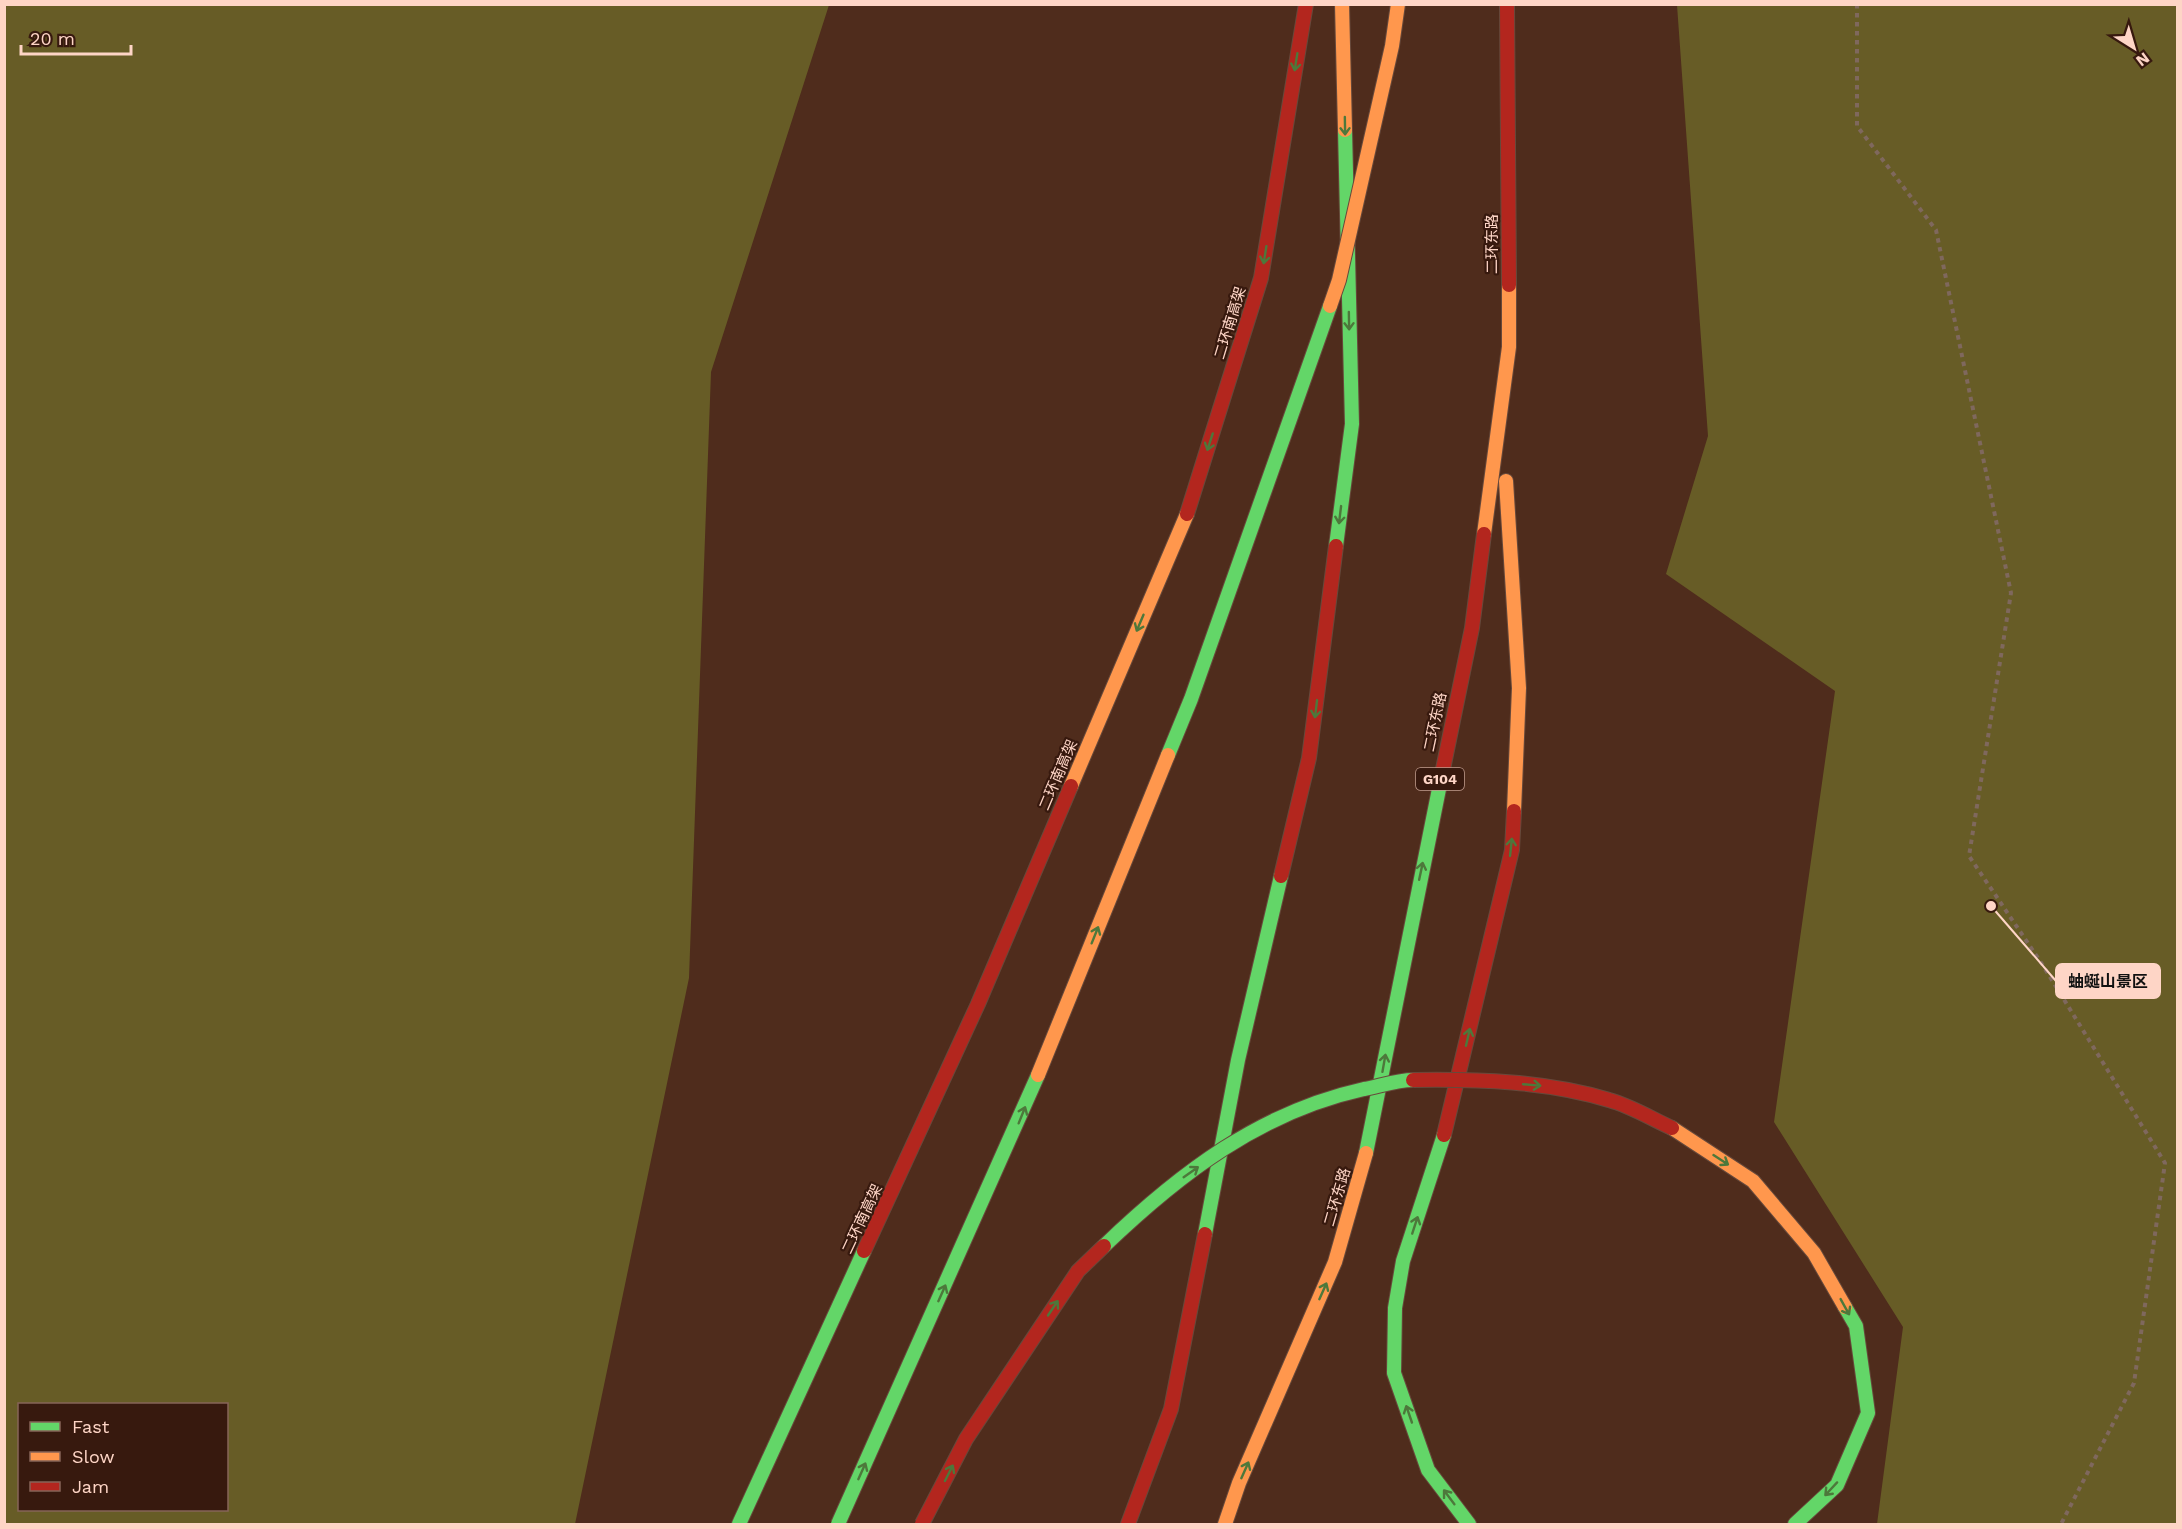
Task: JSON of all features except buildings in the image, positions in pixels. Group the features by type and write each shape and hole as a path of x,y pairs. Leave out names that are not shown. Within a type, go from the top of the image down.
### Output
{"highway":[{"name":"二环南高架","path":"739,1524 978,1004 1191,504 1261,278 1306,4"},
{"path":"1128,1524 1171,1409 1238,1060 1310,758 1352,424 1342,4"},
{"path":"838,1524 1017,1127 1191,699 1339,280 1392,46 1398,4"},
{"name":"二环东路","path":"1225,1524 1239,1483 1335,1262 1368,1147 1410,923 1472,627 1509,347 1507,4"},
{"path":"1469,1524 1428,1470 1394,1373 1395,1308 1403,1261 1447,1127 1512,850 1519,688 1500,411"},
{"path":"922,1524 966,1439 1078,1271 1155,1197 1248,1132 1329,1097 1406,1080 1462,1079 1548,1087 1610,1100 1672,1128 1753,1181 1814,1253 1856,1326 1868,1413 1837,1485 1795,1524"}],"path":[{"path":"1857,4 1857,126 1936,230 2011,593 1969,856 2042,964 2165,1162 2133,1383 2061,1524"}],"shaded area":[{"path":"5,4 829,5 711,372 689,978 575,1524 5,1524"},
{"path":"1677,5 2177,5 2177,1524 1877,1524 1903,1327 1774,1122 1835,691 1666,574 1708,436"}],"traffic: fast":[{"path":"1336,546 1352,424 1345,130"},
{"path":"1168,755 1191,699 1330,306"},
{"path":"1366,1153 1442,774"},
{"path":"1205,1234 1238,1060 1281,876"},
{"path":"838,1524 1038,1075"},
{"path":"1104,1246 1192,1170 1256,1130 1326,1099 1388,1083 1413,1080"},
{"path":"1444,1135 1403,1261 1395,1308 1394,1373 1428,1470 1469,1524"},
{"path":"739,1524 864,1251"},
{"path":"1795,1524 1837,1485 1868,1413 1856,1326 1845,1307"}],"traffic: slow":[{"path":"1342,4 1345,130"},
{"path":"1330,306 1339,280 1392,46 1398,4"},
{"path":"1484,534 1509,347 1509,285"},
{"path":"1506,481 1519,688 1514,811"},
{"path":"1071,786 1187,514"},
{"path":"1038,1075 1168,755"},
{"path":"1672,1128 1753,1181 1814,1253 1845,1307"},
{"path":"1225,1524 1239,1483 1335,1262 1366,1153"}],"traffic: jam":[{"path":"1187,514 1261,278 1306,4"},
{"path":"1507,4 1509,285"},
{"path":"1442,774 1472,628 1484,534"},
{"path":"1281,876 1309,758 1336,546"},
{"path":"864,1251 978,1004 1071,786"},
{"path":"1444,1135 1512,850 1514,811"},
{"path":"1413,1080 1512,1082 1561,1089 1617,1103 1672,1128"},
{"path":"1128,1524 1171,1409 1205,1234"},
{"path":"922,1524 966,1439 1078,1271 1104,1246"}],"place":[{"name":"蚰蜒山景区","path":"1991,906"}]}
